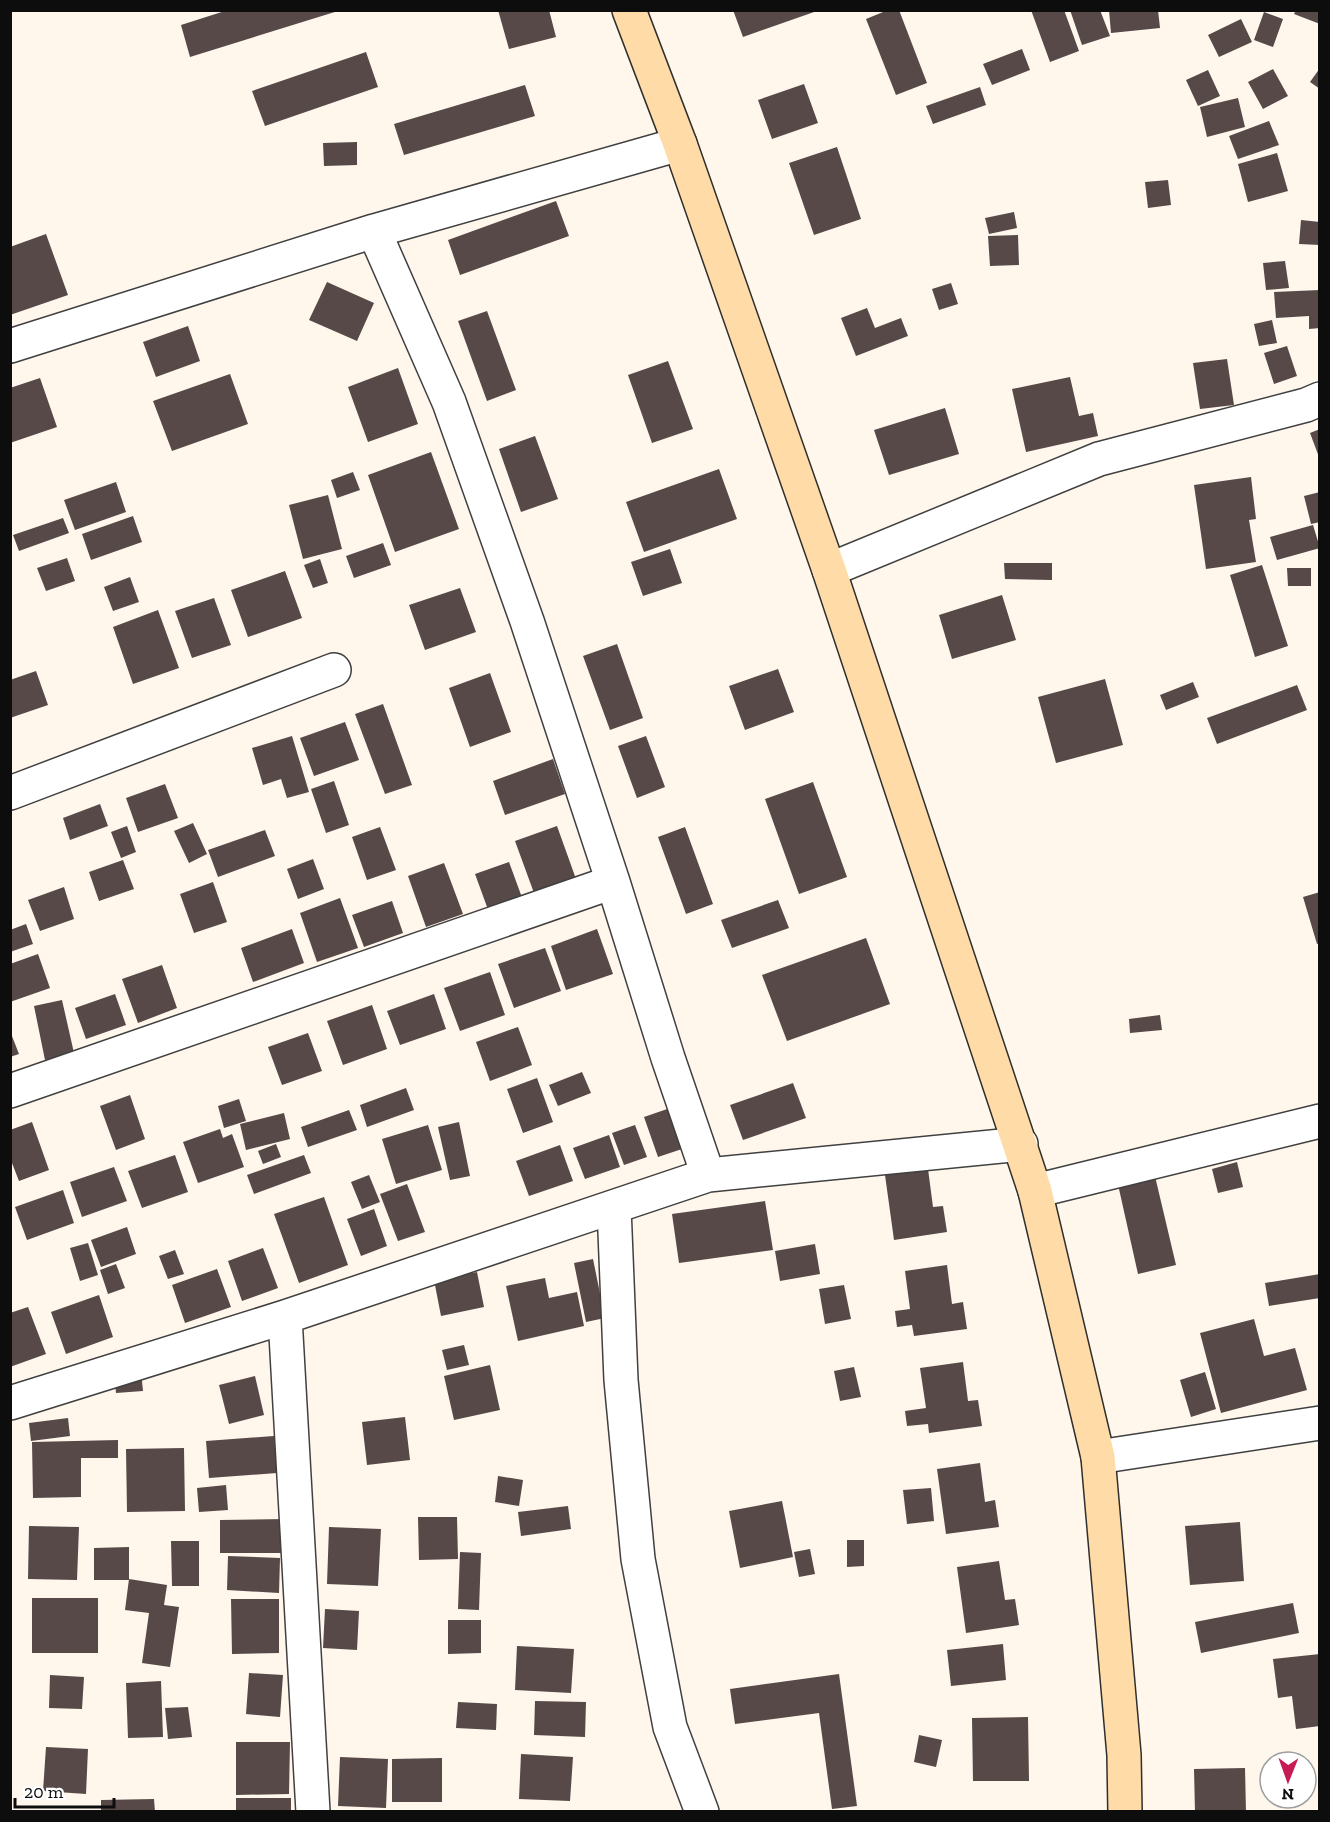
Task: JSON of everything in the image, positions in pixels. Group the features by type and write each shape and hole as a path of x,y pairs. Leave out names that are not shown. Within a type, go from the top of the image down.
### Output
{"main road":[{"path":"629,10 680,144 829,570 1035,1191 1098,1457 1124,1755 1125,1812"}],"street":[{"path":"10,346 374,231 680,144"},
{"path":"374,231 449,402 527,621 708,1175"},
{"path":"829,570 1099,459 1306,405 1320,399"},
{"path":"10,793 334,670"},
{"path":"10,1092 613,882"},
{"path":"1035,1191 1320,1120"},
{"path":"10,1403 285,1317 708,1175 1021,1144"},
{"path":"614,1207 621,1380 638,1559 670,1727 702,1812"},
{"path":"285,1317 313,1812"},
{"path":"1098,1457 1320,1423"}],"building":[{"path":"228,10 338,11 190,57 181,25"},
{"path":"498,10 549,10 556,37 509,49"},
{"path":"733,10 817,10 817,11 743,37"},
{"path":"888,10 899,10 927,83 896,95 866,19"},
{"path":"1031,10 1064,10 1079,51 1050,62"},
{"path":"1070,10 1100,10 1110,36 1082,45"},
{"path":"1109,10 1158,10 1160,28 1111,33"},
{"path":"1296,10 1320,10 1320,24 1294,14"},
{"path":"1264,12 1283,19 1273,47 1254,40"},
{"path":"1241,19 1252,42 1219,57 1208,35"},
{"path":"1022,49 1030,70 992,85 983,64"},
{"path":"366,52 378,87 265,126 252,91"},
{"path":"1320,68 1320,89 1310,82"},
{"path":"1273,69 1288,96 1263,109 1248,82"},
{"path":"1208,70 1220,96 1198,106 1186,80"},
{"path":"804,84 818,123 772,139 758,100"},
{"path":"525,85 535,116 404,155 394,124"},
{"path":"980,87 986,105 933,124 926,106"},
{"path":"1238,98 1245,127 1207,137 1200,107"},
{"path":"1269,121 1279,145 1238,159 1229,136"},
{"path":"357,142 357,165 324,166 323,143"},
{"path":"837,147 861,219 814,235 789,163"},
{"path":"1277,153 1288,191 1248,202 1238,164"},
{"path":"1168,180 1171,205 1148,208 1145,182"},
{"path":"556,201 569,236 460,275 448,240"},
{"path":"1014,212 1017,228 989,234 985,218"},
{"path":"1301,220 1320,222 1320,245 1299,244"},
{"path":"46,234 68,295 10,315 10,247"},
{"path":"1018,235 1019,265 990,266 988,236"},
{"path":"1285,261 1289,288 1266,290 1263,263"},
{"path":"327,282 374,303 357,341 309,320"},
{"path":"951,283 958,304 939,310 932,289"},
{"path":"1320,290 1320,328 1309,329 1309,316 1276,318 1274,292"},
{"path":"867,308 875,328 901,318 908,336 856,356 841,318"},
{"path":"487,311 516,390 487,401 458,321"},
{"path":"1272,320 1277,343 1259,346 1254,324"},
{"path":"188,326 200,361 156,377 143,342"},
{"path":"1287,346 1297,376 1274,384 1264,353"},
{"path":"1227,359 1234,405 1200,409 1193,363"},
{"path":"668,361 693,429 652,443 628,375"},
{"path":"398,368 418,424 368,442 348,387"},
{"path":"230,374 248,424 172,451 153,401"},
{"path":"1070,377 1079,416 1093,413 1098,436 1026,452 1012,389"},
{"path":"40,378 57,427 10,443 10,388"},
{"path":"945,408 959,454 889,475 874,430"},
{"path":"1320,429 1320,457 1319,457 1310,433"},
{"path":"535,436 558,499 521,512 499,449"},
{"path":"431,452 459,529 395,552 368,475"},
{"path":"719,469 737,519 644,552 626,502"},
{"path":"353,472 360,490 337,498 331,480"},
{"path":"1251,477 1256,519 1249,520 1256,562 1206,569 1194,485"},
{"path":"116,482 126,512 75,530 64,500"},
{"path":"1320,492 1320,522 1311,524 1304,496"},
{"path":"328,495 342,549 303,559 289,505"},
{"path":"133,516 142,542 91,560 82,534"},
{"path":"63,518 69,533 19,551 13,535"},
{"path":"1313,525 1320,548 1277,560 1270,537"},
{"path":"383,543 391,565 354,578 346,556"},
{"path":"670,549 682,583 643,596 631,562"},
{"path":"67,558 75,581 46,591 37,568"},
{"path":"320,559 328,583 313,588 304,565"},
{"path":"1004,563 1052,563 1052,580 1005,579"},
{"path":"1262,565 1288,646 1255,657 1230,575"},
{"path":"1287,568 1311,568 1311,586 1288,586"},
{"path":"285,571 302,618 248,637 231,590"},
{"path":"130,577 139,602 113,611 104,587"},
{"path":"460,588 476,632 425,650 409,605"},
{"path":"1002,595 1016,640 952,659 939,615"},
{"path":"214,598 231,645 192,658 175,611"},
{"path":"158,610 179,668 133,684 113,627"},
{"path":"617,644 643,718 610,730 583,656"},
{"path":"778,669 794,712 745,730 729,686"},
{"path":"36,671 48,705 10,718 10,680"},
{"path":"490,673 511,732 470,747 449,688"},
{"path":"1105,679 1123,745 1056,763 1038,697"},
{"path":"1193,682 1199,697 1166,710 1160,695"},
{"path":"1297,685 1307,710 1217,744 1207,718"},
{"path":"383,704 412,785 385,794 355,714"},
{"path":"345,722 359,760 314,776 300,738"},
{"path":"292,736 309,792 287,798 281,779 263,785 252,748"},
{"path":"646,736 665,787 637,798 618,746"},
{"path":"553,759 565,794 505,815 493,781"},
{"path":"334,781 349,825 326,833 311,789"},
{"path":"813,782 847,877 799,894 765,799"},
{"path":"165,784 178,818 138,832 126,798"},
{"path":"100,804 108,826 70,840 63,818"},
{"path":"193,823 207,854 189,863 174,831"},
{"path":"127,826 136,852 121,858 111,832"},
{"path":"557,826 576,879 534,893 515,841"},
{"path":"380,827 396,870 367,880 352,837"},
{"path":"685,827 713,904 686,914 658,837"},
{"path":"265,830 275,856 218,877 208,850"},
{"path":"313,859 324,889 298,899 287,869"},
{"path":"123,860 134,889 99,901 89,872"},
{"path":"509,862 524,903 490,915 475,874"},
{"path":"444,863 463,914 426,927 408,876"},
{"path":"213,882 227,922 194,933 180,894"},
{"path":"64,887 74,919 40,931 28,900"},
{"path":"1320,892 1320,943 1317,944 1303,897"},
{"path":"340,898 358,948 317,962 300,913"},
{"path":"778,900 789,928 732,948 721,920"},
{"path":"392,901 403,933 364,947 352,915"},
{"path":"26,924 33,944 10,952 10,930"},
{"path":"292,929 304,963 253,982 241,948"},
{"path":"597,929 613,974 566,990 551,946"},
{"path":"866,938 890,1004 787,1041 762,975"},
{"path":"545,948 561,991 514,1008 498,964"},
{"path":"38,954 50,988 10,1002 10,964"},
{"path":"162,965 177,1008 138,1023 122,979"},
{"path":"490,972 505,1015 460,1031 444,988"},
{"path":"115,994 126,1025 86,1039 75,1008"},
{"path":"434,994 446,1029 400,1045 387,1011"},
{"path":"62,1000 74,1053 45,1060 34,1006"},
{"path":"372,1005 387,1049 343,1065 327,1021"},
{"path":"1160,1015 1162,1030 1130,1033 1129,1019"},
{"path":"518,1027 532,1065 490,1081 476,1042"},
{"path":"10,1031 19,1054 10,1057"},
{"path":"308,1033 322,1071 282,1085 268,1047"},
{"path":"582,1072 591,1093 558,1106 549,1085"},
{"path":"537,1078 553,1122 523,1133 507,1089"},
{"path":"793,1083 806,1118 743,1140 730,1105"},
{"path":"406,1088 414,1110 367,1127 360,1105"},
{"path":"130,1095 145,1139 116,1150 100,1106"},
{"path":"239,1099 246,1121 224,1128 218,1106"},
{"path":"673,1107 688,1147 658,1157 644,1117"},
{"path":"349,1110 357,1130 308,1147 301,1127"},
{"path":"284,1113 290,1139 246,1150 240,1124"},
{"path":"32,1122 49,1170 19,1181 10,1158 10,1130"},
{"path":"459,1122 470,1176 450,1180 438,1127"},
{"path":"428,1125 442,1170 396,1184 382,1139"},
{"path":"635,1125 647,1157 624,1165 612,1133"},
{"path":"220,1129 223,1138 232,1134 244,1167 198,1183 183,1142"},
{"path":"609,1135 620,1167 585,1179 573,1148"},
{"path":"276,1144 281,1157 263,1164 258,1151"},
{"path":"560,1145 573,1181 529,1196 516,1161"},
{"path":"175,1155 188,1192 142,1208 128,1171"},
{"path":"304,1155 311,1173 254,1194 247,1175"},
{"path":"1237,1162 1243,1187 1218,1193 1212,1169"},
{"path":"114,1167 127,1201 82,1217 70,1182"},
{"path":"928,1169 933,1207 943,1206 947,1232 894,1240 885,1175"},
{"path":"1154,1172 1176,1265 1138,1274 1117,1180"},
{"path":"369,1175 380,1202 362,1209 351,1182"},
{"path":"407,1184 425,1232 398,1241 380,1194"},
{"path":"63,1190 74,1223 27,1240 15,1207"},
{"path":"324,1197 348,1265 299,1283 274,1214"},
{"path":"765,1201 773,1250 679,1263 672,1214"},
{"path":"374,1209 387,1246 361,1256 347,1219"},
{"path":"127,1227 136,1254 101,1267 91,1240"},
{"path":"88,1243 98,1275 80,1281 70,1248"},
{"path":"815,1244 820,1274 780,1281 775,1251"},
{"path":"263,1248 278,1288 242,1301 228,1261"},
{"path":"175,1250 184,1274 168,1279 159,1256"},
{"path":"593,1259 605,1318 586,1322 574,1263"},
{"path":"116,1264 125,1288 108,1294 100,1270"},
{"path":"947,1265 952,1304 963,1302 967,1329 914,1336 912,1325 897,1327 895,1311 910,1309 905,1271"},
{"path":"217,1269 231,1307 185,1323 172,1285"},
{"path":"477,1272 484,1307 441,1316 434,1280"},
{"path":"1320,1274 1320,1298 1269,1306 1265,1283"},
{"path":"545,1278 549,1298 577,1292 584,1326 518,1341 506,1286"},
{"path":"844,1285 851,1319 825,1324 819,1289"},
{"path":"99,1295 113,1337 66,1354 51,1312"},
{"path":"28,1307 46,1354 10,1367 10,1313"},
{"path":"1254,1319 1264,1356 1295,1348 1307,1390 1221,1413 1200,1333"},
{"path":"464,1345 469,1365 447,1370 442,1350"},
{"path":"963,1362 968,1401 978,1400 982,1426 929,1433 928,1424 907,1426 905,1411 926,1408 920,1368"},
{"path":"490,1365 500,1410 454,1420 444,1376"},
{"path":"854,1367 861,1397 840,1401 834,1371"},
{"path":"141,1371 143,1391 116,1393 114,1373"},
{"path":"1205,1372 1216,1409 1191,1417 1180,1380"},
{"path":"255,1376 264,1415 229,1424 219,1385"},
{"path":"405,1417 410,1460 367,1465 362,1422"},
{"path":"68,1418 70,1436 31,1441 29,1423"},
{"path":"274,1436 277,1473 209,1478 206,1441"},
{"path":"118,1440 118,1458 81,1458 81,1497 33,1498 32,1442"},
{"path":"184,1448 185,1511 127,1512 126,1449"},
{"path":"980,1463 985,1502 995,1500 999,1527 946,1534 937,1469"},
{"path":"498,1476 523,1480 519,1506 495,1502"},
{"path":"226,1485 228,1510 199,1512 197,1488"},
{"path":"931,1488 934,1521 907,1524 903,1490"},
{"path":"782,1501 793,1557 740,1568 729,1511"},
{"path":"568,1506 571,1529 521,1536 518,1512"},
{"path":"418,1517 457,1517 458,1559 419,1560"},
{"path":"286,1519 286,1553 220,1553 220,1520"},
{"path":"1240,1522 1244,1581 1190,1585 1185,1526"},
{"path":"29,1526 79,1527 77,1580 28,1579"},
{"path":"329,1527 381,1529 378,1586 327,1584"},
{"path":"847,1540 864,1540 864,1566 847,1567"},
{"path":"171,1541 199,1541 199,1586 172,1586"},
{"path":"129,1547 129,1580 94,1580 94,1548"},
{"path":"810,1549 815,1574 799,1577 794,1552"},
{"path":"460,1552 481,1553 479,1610 458,1609"},
{"path":"228,1556 280,1558 279,1593 227,1590"},
{"path":"999,1561 1005,1600 1015,1599 1019,1625 966,1633 957,1567"},
{"path":"129,1579 167,1585 164,1605 179,1607 170,1667 142,1663 149,1613 125,1610"},
{"path":"32,1598 98,1598 98,1653 32,1653"},
{"path":"231,1599 279,1599 279,1653 232,1654"},
{"path":"1293,1603 1299,1633 1201,1653 1195,1622"},
{"path":"325,1609 359,1611 357,1650 323,1648"},
{"path":"448,1620 481,1620 481,1653 448,1654"},
{"path":"1003,1644 1006,1680 951,1686 947,1650"},
{"path":"517,1646 574,1649 571,1693 515,1690"},
{"path":"1320,1654 1320,1726 1296,1729 1292,1696 1278,1698 1273,1659"},
{"path":"249,1673 283,1675 280,1717 246,1714"},
{"path":"839,1674 857,1806 832,1809 819,1713 735,1724 730,1689"},
{"path":"50,1675 84,1677 82,1709 49,1708"},
{"path":"161,1681 163,1737 128,1738 126,1683"},
{"path":"535,1701 586,1702 585,1737 534,1735"},
{"path":"458,1702 497,1704 496,1730 456,1728"},
{"path":"188,1707 192,1737 168,1739 165,1708"},
{"path":"1028,1717 1029,1781 973,1781 972,1718"},
{"path":"919,1735 942,1740 936,1767 914,1762"},
{"path":"236,1742 290,1742 289,1794 236,1795"},
{"path":"46,1747 88,1749 86,1794 43,1791"},
{"path":"521,1754 573,1757 570,1801 519,1799"},
{"path":"340,1757 388,1759 386,1808 338,1806"},
{"path":"442,1758 442,1802 392,1802 392,1759"},
{"path":"1245,1768 1246,1812 1195,1812 1194,1769"},
{"path":"236,1798 291,1798 291,1812 236,1812"},
{"path":"154,1799 155,1812 101,1812 101,1800"}]}
